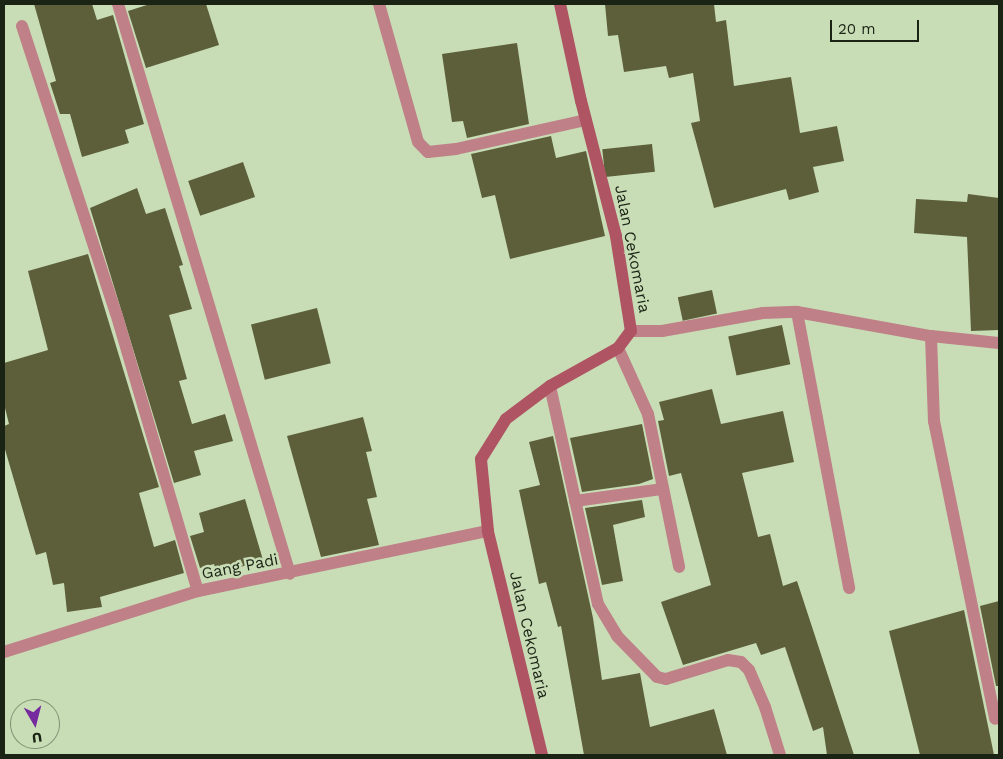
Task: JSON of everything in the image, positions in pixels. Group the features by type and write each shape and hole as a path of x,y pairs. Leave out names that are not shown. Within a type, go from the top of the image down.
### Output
{"street":[{"path":"118,4 290,574"},
{"path":"379,4 418,142 428,152 456,149 586,120"},
{"name":"Jalan Cekomaria","path":"542,755 488,531 481,459 506,418 550,386 618,348 631,331 616,236 586,120 560,4"},
{"path":"22,26 116,313 198,592"},
{"path":"631,331 662,331 763,313 797,312 931,336 999,343"},
{"path":"797,312 849,588"},
{"path":"931,336 934,421 994,719"},
{"path":"618,348 648,414 679,568"},
{"path":"550,386 598,604 617,636 657,677 666,679 728,660 741,662 749,670 765,707 780,755"},
{"path":"575,501 663,488"},
{"name":"Gang Padi","path":"4,652 198,592 488,531"}],"building":[{"path":"34,4 92,4 97,20 113,15 144,124 125,130 129,143 82,157 70,114 60,114 50,83 56,81"},
{"path":"150,4 206,4 219,45 146,68 128,11"},
{"path":"605,4 714,4 716,22 726,20 734,86 791,77 800,133 837,126 844,161 813,167 819,192 789,200 786,189 714,208 691,123 700,121 693,73 669,78 666,66 624,72 618,35 608,36"},
{"path":"517,43 529,124 467,138 463,121 452,122 442,54"},
{"path":"551,136 556,158 586,151 605,236 510,259 495,195 482,198 471,154"},
{"path":"652,144 655,172 605,177 602,149"},
{"path":"243,162 255,197 200,216 188,181"},
{"path":"137,188 146,214 165,208 183,265 179,266 192,309 169,315 187,379 179,381 192,424 225,414 233,441 194,451 201,475 174,483 90,208"},
{"path":"968,194 999,198 999,330 971,331 967,237 914,233 916,199 967,202"},
{"path":"88,254 159,487 139,493 154,547 175,540 184,573 100,597 102,607 67,612 64,583 53,585 46,552 36,555 4,446 4,426 9,424 4,404 4,363 48,350 28,271"},
{"path":"712,290 717,313 683,321 678,297"},
{"path":"317,308 331,363 265,380 251,324"},
{"path":"782,325 790,364 737,376 728,336"},
{"path":"712,389 721,424 783,411 794,462 742,473 758,537 770,534 783,586 797,581 854,755 827,755 823,727 813,731 785,647 761,655 756,643 683,665 661,602 711,585 681,473 669,476 658,421 664,420 659,402"},
{"path":"363,417 372,451 366,452 377,497 367,499 379,545 321,557 287,436"},
{"path":"642,424 653,479 639,484 582,492 570,438"},
{"path":"553,436 593,618 602,680 640,673 650,727 714,709 727,755 584,755 561,626 558,627 546,582 539,584 519,490 540,485 529,442"},
{"path":"245,499 263,560 217,574 214,564 200,568 190,536 204,532 199,513"},
{"path":"642,500 645,517 613,525 623,581 602,585 585,508"},
{"path":"999,601 999,686 996,686 980,606"},
{"path":"964,610 994,755 920,755 889,631"}]}
